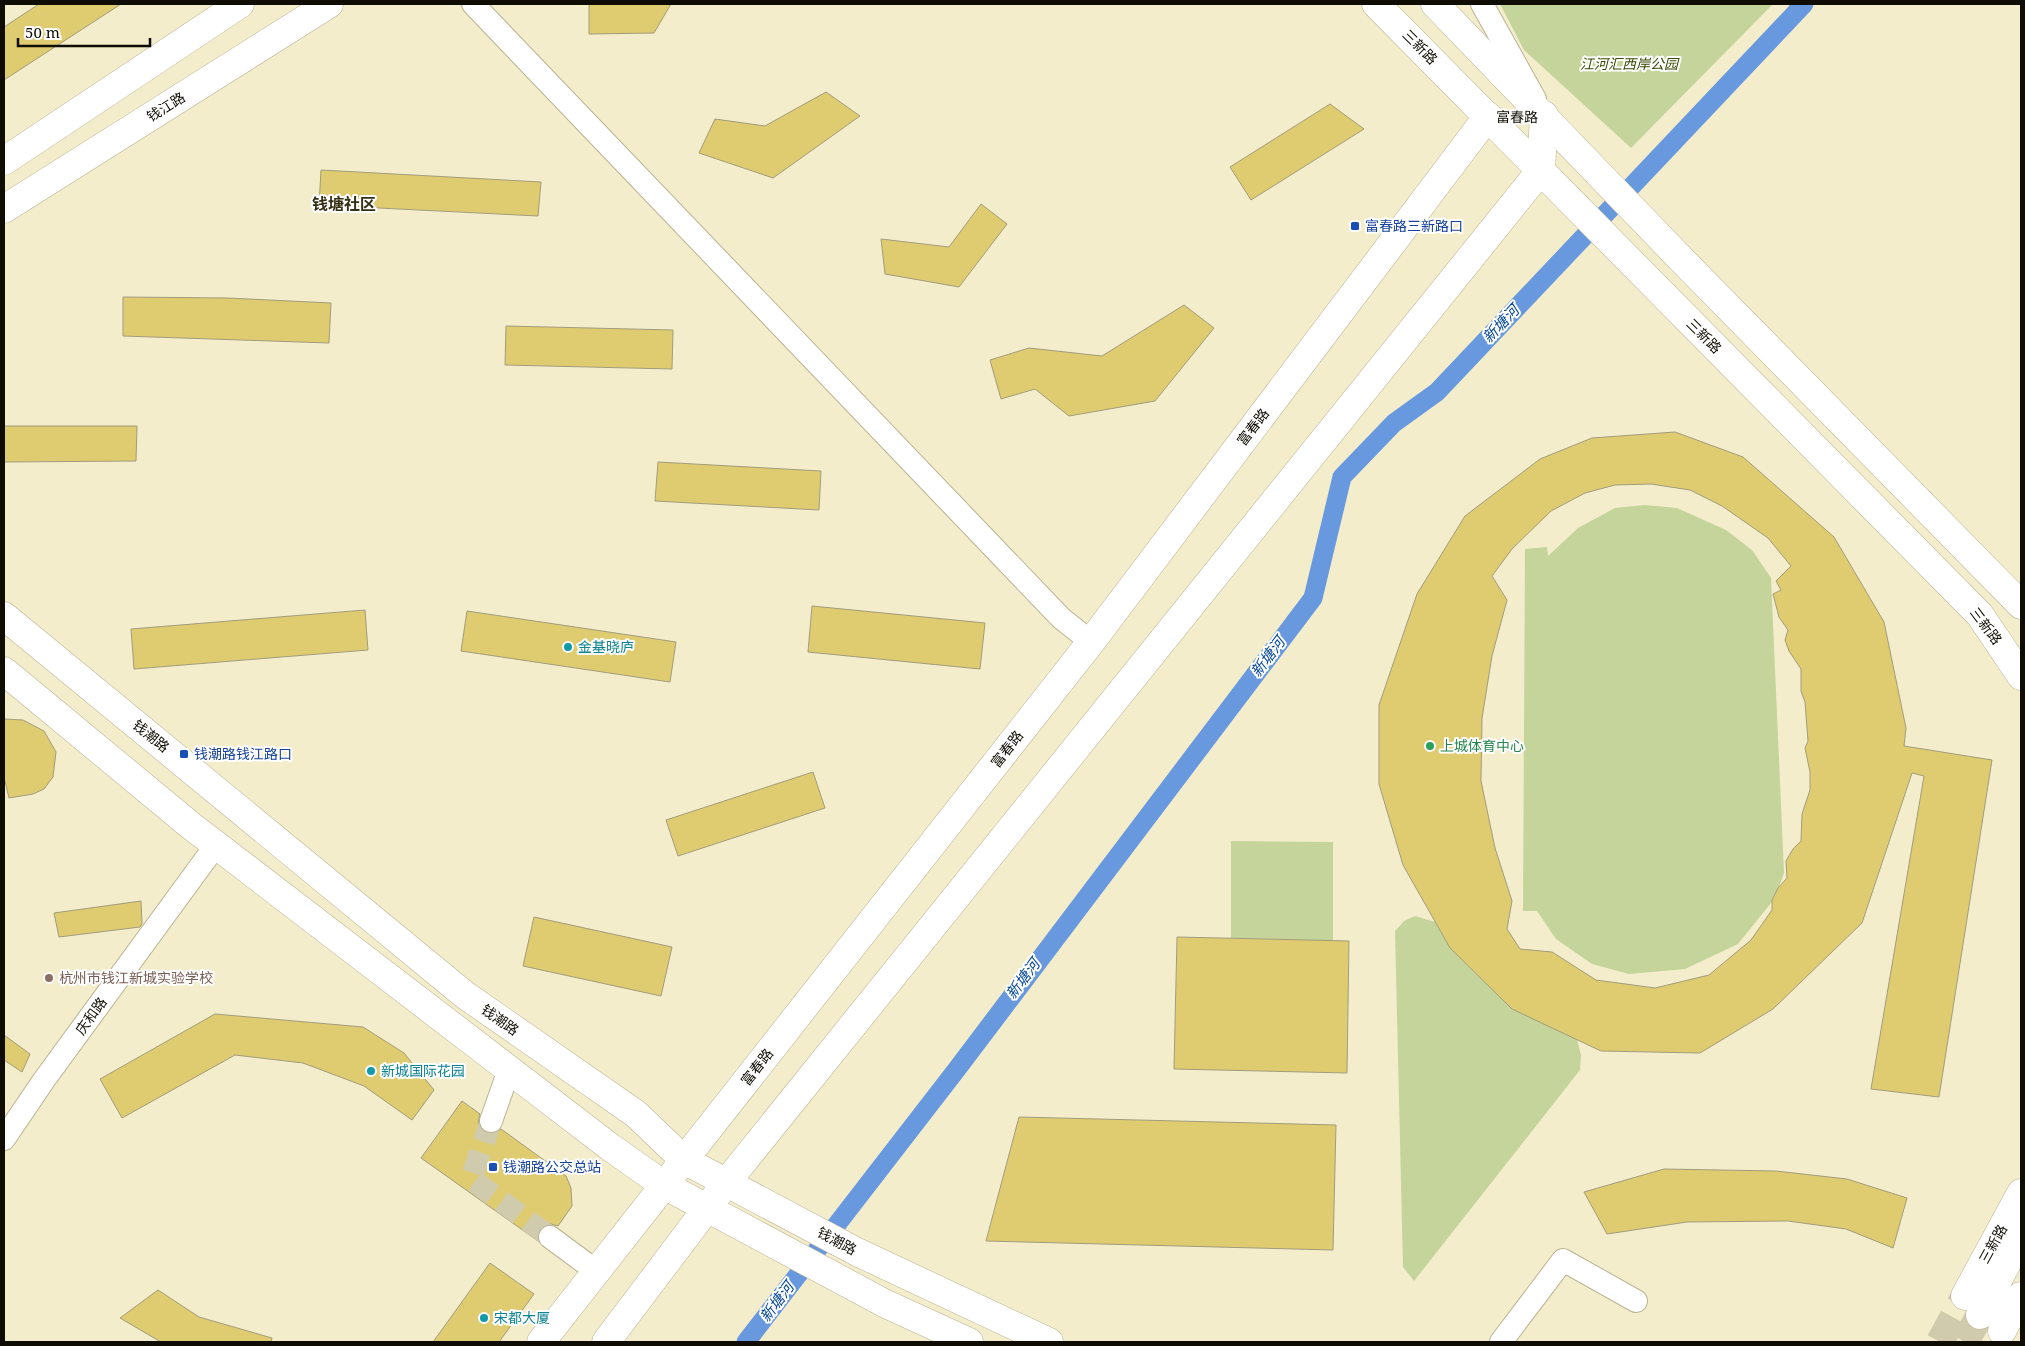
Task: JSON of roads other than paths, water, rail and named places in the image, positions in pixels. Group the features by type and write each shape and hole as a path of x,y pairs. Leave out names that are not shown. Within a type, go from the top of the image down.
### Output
{"main road":[{"path":"4,161 240,4"},
{"name":"钱江路","path":"4,209 329,4"},
{"name":"三新路","path":"1376,4 1980,615 2021,676"},
{"path":"1435,4 2021,605"},
{"name":"富春路","path":"541,1342 1091,642 1488,116 1544,115 1541,170"},
{"path":"606,1342 726,1183 1541,170"},
{"name":"钱潮路","path":"4,616 465,995 636,1114 684,1160 857,1252 1049,1342"},
{"path":"4,671 216,845 610,1147 664,1185 884,1303 969,1342"},
{"name":"三新路","path":"2021,1193 1972,1305 2021,1236"},
{"path":"2002,1331 2021,1296"}],"street":[{"path":"473,4 1061,618 1091,642"},
{"path":"1482,4 1544,115"},
{"name":"庆和路","path":"4,1139 56,1064 216,845"},
{"path":"491,1121 509,1070"},
{"path":"550,1238 596,1272"},
{"path":"1501,1342 1563,1260 1636,1302"}],"waterway":[{"name":"新塘河","path":"746,1342 957,1069 1313,598 1342,477 1394,423 1437,392 1804,4"}],"tunnel":[{"path":"491,1121 471,1179 550,1237"},
{"path":"1940,1342 1965,1296"},
{"path":"1965,1342 1980,1315"}],"place":[{"name":"富春路三新路口","path":"1355,226"},
{"name":"金基晓庐","path":"568,647"},
{"name":"上城体育中心","path":"1430,746"},
{"name":"钱潮路钱江路口","path":"184,754"},
{"name":"杭州市钱江新城实验学校","path":"49,978"},
{"name":"新城国际花园","path":"371,1071"},
{"name":"钱潮路公交总站","path":"493,1167"},
{"name":"宋都大厦","path":"484,1318"}],"district":[{"name":"钱塘社区","path":"344,204"}],"park label":[{"name":"江河汇西岸公园","path":"1629,64"}]}
